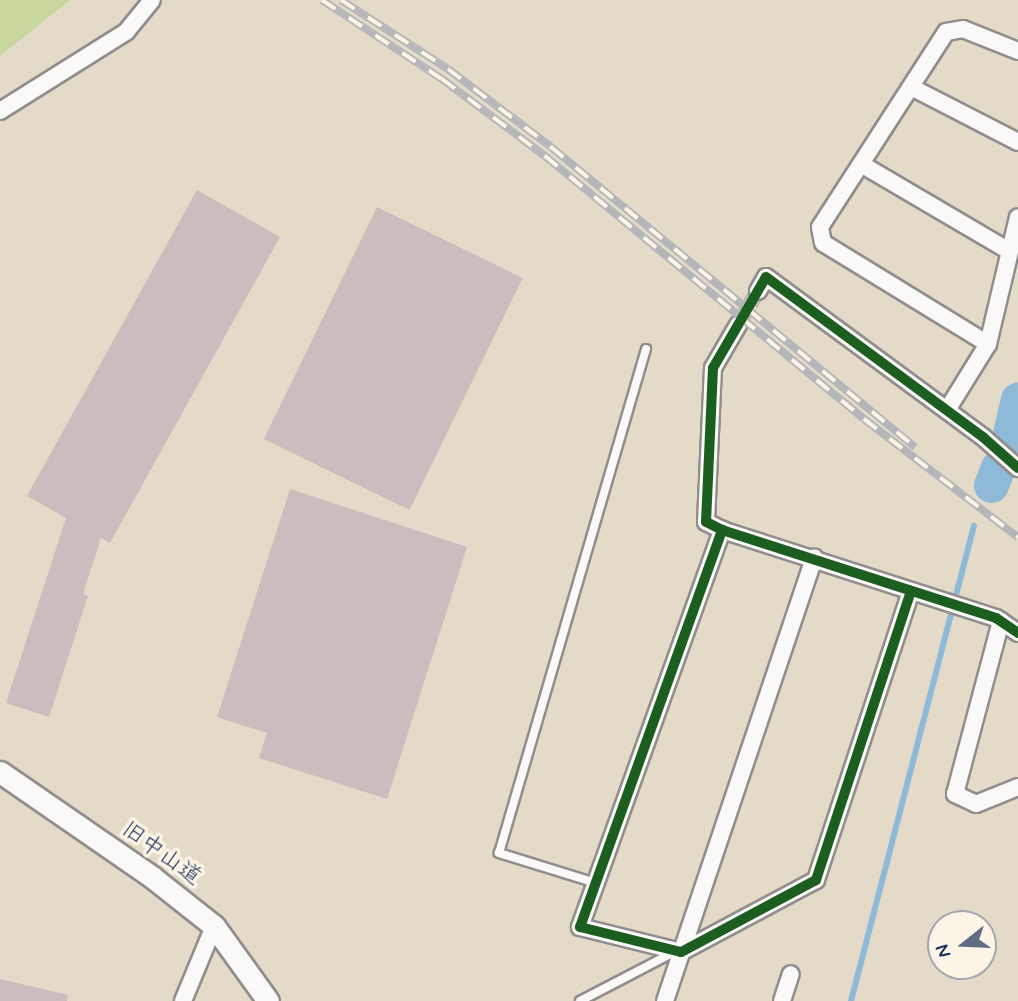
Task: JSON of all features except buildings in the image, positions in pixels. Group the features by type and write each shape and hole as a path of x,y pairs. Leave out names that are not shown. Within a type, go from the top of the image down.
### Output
{"street":[{"path":"0,111 126,32 152,0"},
{"path":"988,344 823,243 820,227 946,32 963,29 1018,51"},
{"path":"911,87 1018,142"},
{"path":"861,164 1009,251"},
{"path":"947,410 988,344 1018,217"},
{"path":"758,291 766,277 947,410 1018,468"},
{"path":"738,325 713,368 706,522 722,530 814,557 910,594 954,604 1001,621 1018,633"},
{"path":"722,530 580,927 679,951 816,880 910,594"},
{"path":"665,1001 679,951 814,557"},
{"path":"1001,621 955,794 976,804 1018,787"},
{"name":"旧中山道","path":"0,772 152,877 214,926 268,1001"},
{"path":"183,1001 214,926"},
{"path":"782,1001 791,974"}],"lane":[{"path":"596,883 499,853 646,349"},
{"path":"580,1001 679,951"}],"green space":[{"path":"0,0 70,0 0,56"}],"waterway":[{"path":"1007,446 1018,399"},
{"path":"991,485 998,467"},
{"path":"851,1001 974,526"}],"tunnel":[{"path":"738,325 758,291"}],"railway":[{"path":"322,0 442,79 545,156 864,419 1018,537"},
{"path":"341,0 448,69 551,147 915,447"}],"cycle path":[{"path":"722,530 706,522 713,368 766,277 983,437 1018,468"},
{"path":"910,594 816,880 681,952 580,927 722,530 996,618 1018,633"}]}
